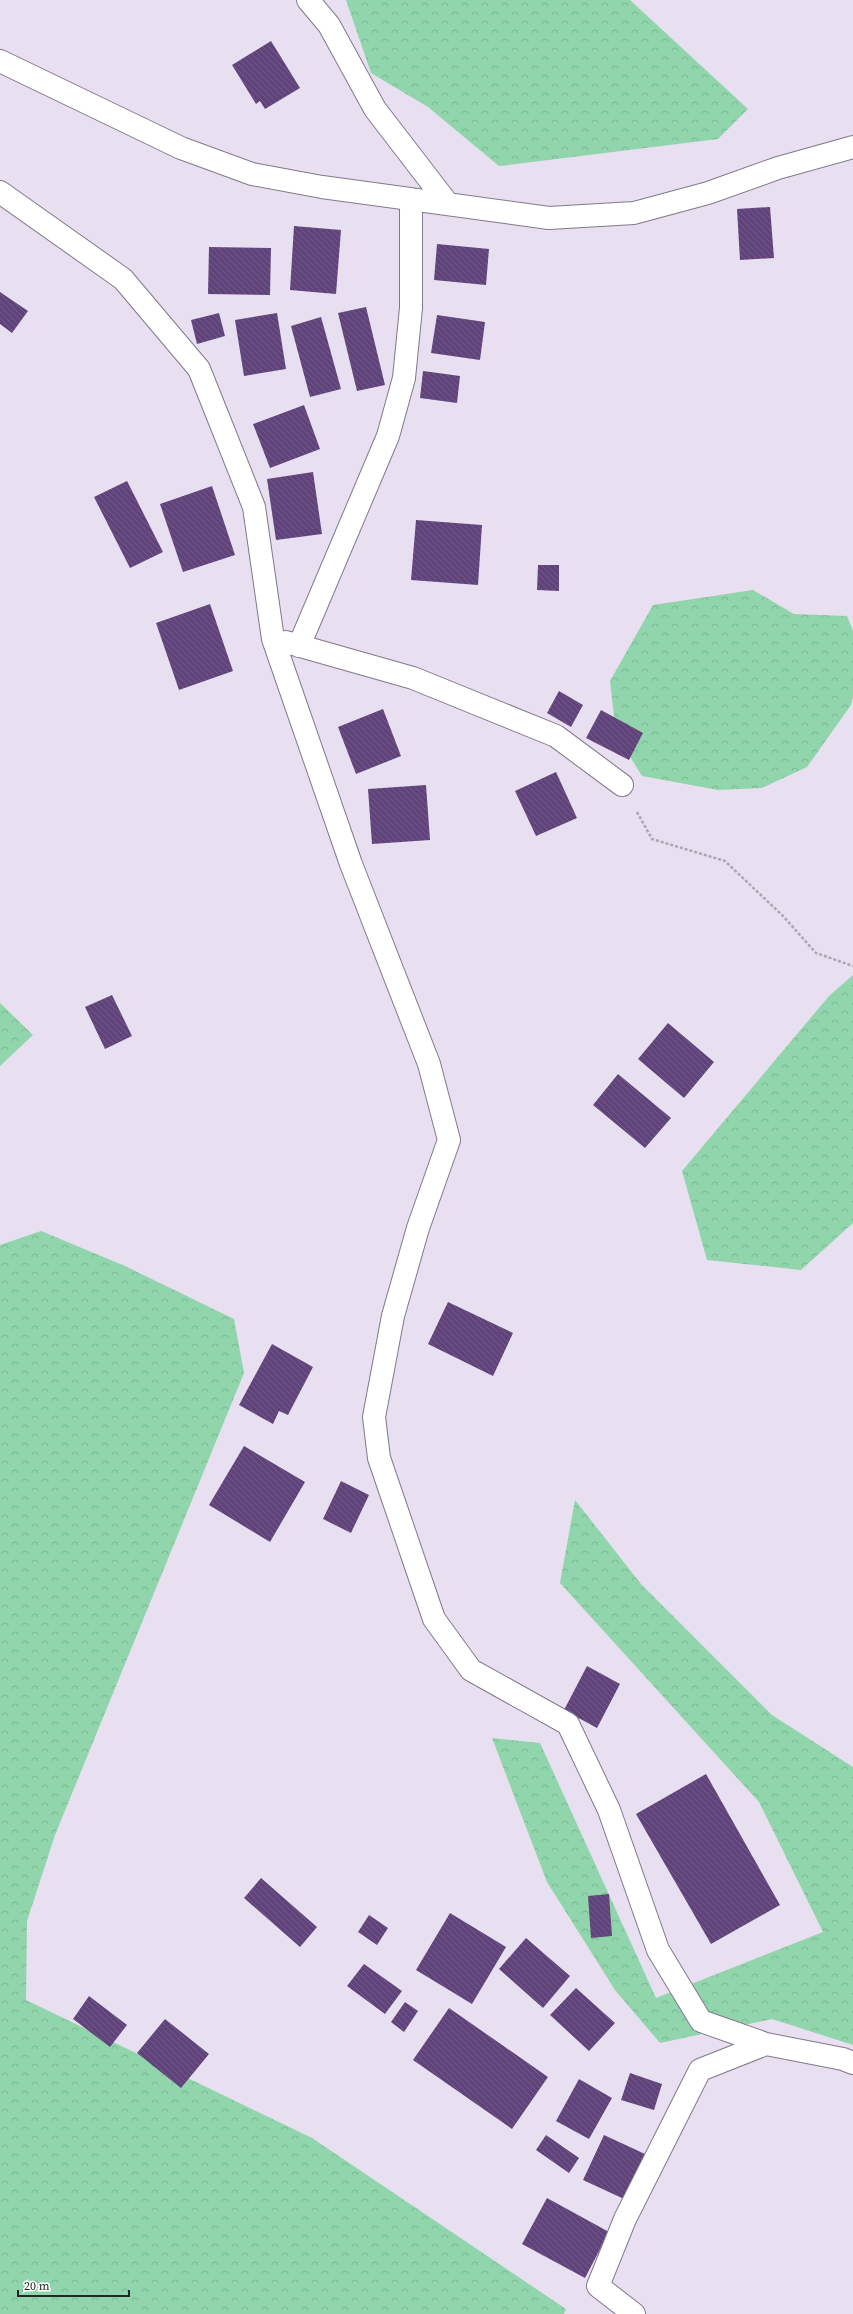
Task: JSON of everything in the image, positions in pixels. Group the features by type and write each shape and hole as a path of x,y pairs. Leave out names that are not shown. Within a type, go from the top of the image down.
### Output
{"street":[{"path":"308,0 329,25 375,109 448,204"},
{"path":"0,61 181,148 252,174 322,187 549,218 634,213 708,193 778,168 853,147"},
{"path":"0,192 123,279 200,369 254,507 273,639 351,864 429,1064 449,1140 418,1228 393,1316 374,1418 380,1458 434,1619 471,1670 568,1724 609,1810 658,1950 701,2021 766,2044 843,2059 853,2063"},
{"path":"299,646 388,436 404,378 411,308 411,199"},
{"path":"273,639 412,678 556,736 622,785"},
{"path":"634,2314 598,2286 625,2219 700,2070 766,2044"}],"path":[{"path":"622,785 652,839 725,861 783,916 816,953 853,966"}],"green space":[{"path":"346,0 630,0 748,109 718,139 499,166 428,107 371,73"},
{"path":"753,590 794,614 847,616 853,631 853,695 851,705 807,767 762,788 718,790 642,776 616,734 610,681 653,605"},
{"path":"853,975 853,1223 801,1270 707,1260 682,1171 829,996"},
{"path":"0,1003 33,1035 0,1066"},
{"path":"41,1231 125,1266 234,1319 244,1373 55,1835 27,1921 26,2000 312,2138 566,2309 564,2314 0,2314 0,1245"},
{"path":"575,1500 641,1584 772,1715 853,1767 853,2045 772,2019 660,2043 615,1990 547,1882 492,1738 540,1743 656,1998 823,1932 759,1802 560,1583"}],"building":[{"path":"271,41 300,88 265,109 260,101 256,104 232,65"},
{"path":"770,207 774,258 740,260 737,209"},
{"path":"294,226 341,230 336,294 290,290"},
{"path":"437,244 489,249 486,285 434,280"},
{"path":"209,247 271,248 270,295 208,294"},
{"path":"0,292 28,311 12,333 0,324"},
{"path":"366,307 385,385 357,391 338,313"},
{"path":"219,313 225,336 197,344 191,320"},
{"path":"277,313 286,369 244,376 235,320"},
{"path":"437,315 485,322 480,360 431,353"},
{"path":"321,317 341,389 310,397 291,326"},
{"path":"423,371 460,376 457,403 420,398"},
{"path":"304,405 320,449 270,468 253,424"},
{"path":"313,472 322,534 276,540 267,479"},
{"path":"127,481 163,552 130,568 94,497"},
{"path":"212,486 235,555 183,572 160,504"},
{"path":"416,520 482,525 478,585 411,580"},
{"path":"538,565 559,565 559,591 537,590"},
{"path":"210,604 233,671 179,690 156,623"},
{"path":"559,691 583,705 571,727 547,713"},
{"path":"383,709 401,756 356,774 338,727"},
{"path":"601,710 643,733 629,760 586,738"},
{"path":"556,772 577,818 536,836 515,791"},
{"path":"426,785 430,840 372,844 368,789"},
{"path":"112,995 132,1036 105,1049 85,1007"},
{"path":"668,1023 714,1062 684,1098 638,1059"},
{"path":"618,1074 671,1118 645,1148 593,1105"},
{"path":"448,1302 513,1333 493,1376 428,1344"},
{"path":"272,1344 313,1367 288,1415 279,1411 273,1424 239,1405"},
{"path":"244,1446 305,1482 270,1542 209,1505"},
{"path":"341,1481 369,1495 351,1533 323,1519"},
{"path":"587,1666 620,1684 597,1728 564,1710"},
{"path":"706,1774 780,1905 711,1944 636,1814"},
{"path":"261,1878 317,1927 300,1947 244,1898"},
{"path":"609,1894 612,1936 591,1938 588,1896"},
{"path":"450,1913 506,1947 472,2004 416,1970"},
{"path":"369,1915 388,1928 377,1945 358,1932"},
{"path":"526,1938 570,1976 543,2008 499,1969"},
{"path":"364,1964 402,1991 385,2014 347,1986"},
{"path":"576,1988 615,2023 589,2051 550,2015"},
{"path":"89,1996 127,2025 110,2047 73,2019"},
{"path":"405,2002 418,2011 404,2032 391,2022"},
{"path":"449,2008 548,2077 512,2129 413,2060"},
{"path":"165,2019 209,2054 181,2088 137,2053"},
{"path":"630,2073 662,2084 654,2110 621,2100"},
{"path":"579,2079 612,2098 589,2139 556,2121"},
{"path":"546,2135 579,2158 569,2173 536,2150"},
{"path":"604,2135 645,2154 624,2199 583,2180"},
{"path":"547,2198 609,2232 585,2278 522,2244"}]}
